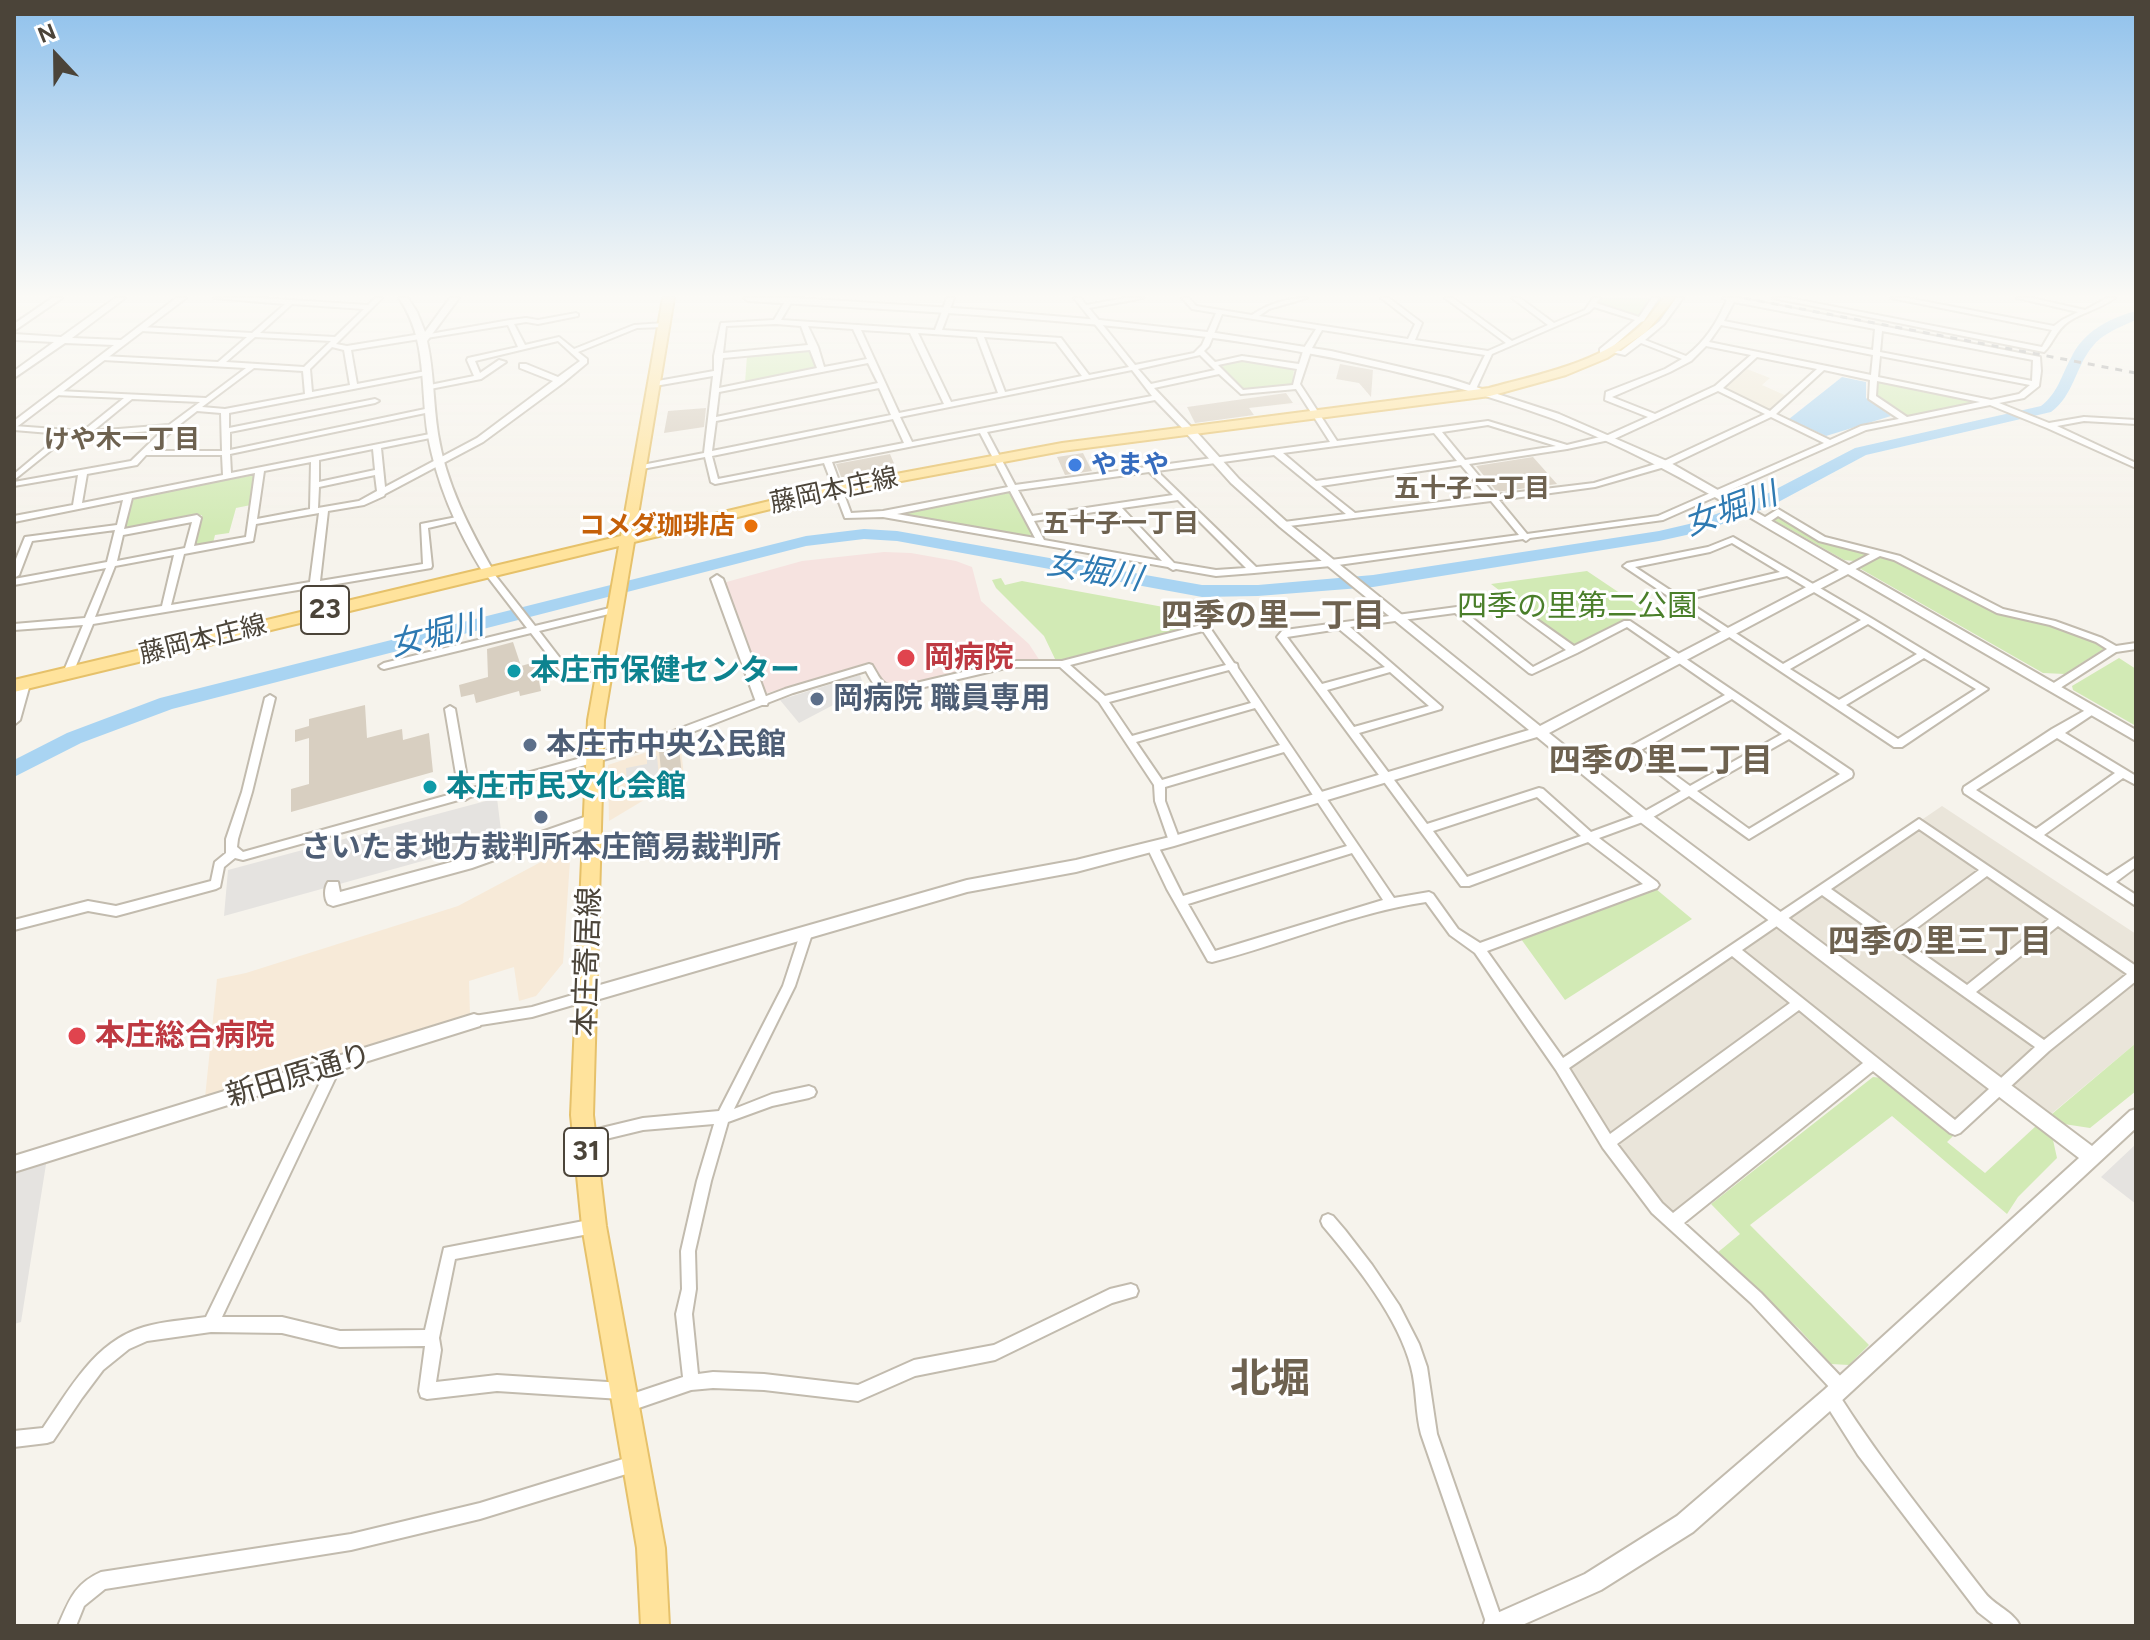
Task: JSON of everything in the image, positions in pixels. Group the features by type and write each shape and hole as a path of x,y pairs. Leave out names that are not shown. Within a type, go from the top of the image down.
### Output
{"main road":[{"name":"本庄寄居線","path":"655,1626 651,1548 594,1226 582,1115 596,720 656,375"},
{"name":"藤岡本庄線","path":"19,685 837,489 998,457 1490,392 1553,375"}],"street":[{"path":"14,427 82,375"},
{"path":"14,481 134,463 171,427 241,375"},
{"path":"307,375 309,395"},
{"path":"352,375 354,386"},
{"path":"195,409 225,411 417,375"},
{"path":"426,375 432,435 440,463 459,518 488,572 571,679 591,676"},
{"path":"428,388 482,375"},
{"path":"544,375 560,381"},
{"path":"253,522 361,503 381,494 480,440 568,375"},
{"path":"655,384 707,375"},
{"path":"716,375 708,455 715,482 1157,397"},
{"path":"714,391 798,375"},
{"path":"876,375 909,445"},
{"path":"934,375 949,406"},
{"path":"995,375 1002,394"},
{"path":"1085,375 1088,378"},
{"path":"640,468 1108,375"},
{"path":"1139,375 1235,481 1284,525 1644,817 2092,1157"},
{"path":"1149,387 1205,375"},
{"path":"1224,375 1241,392 1296,387"},
{"path":"1296,387 1299,375"},
{"path":"1428,375 1490,392 1611,437 1665,464 2136,736"},
{"path":"1473,387 1479,375"},
{"path":"1655,417 1608,398 1609,394 1659,375"},
{"path":"1315,484 1567,447 1611,437 1718,388 1733,375"},
{"path":"1284,525 1595,485 1665,464 1771,414 1815,375"},
{"path":"1856,375 2004,406 2136,466"},
{"path":"1874,375 1872,397 1905,419"},
{"path":"1987,375 2036,384"},
{"path":"883,514 1216,573 1332,564 1660,518 1864,428 2021,396 2030,392 2036,384 2036,375"},
{"path":"374,422 376,382"},
{"path":"711,420 881,385"},
{"path":"1296,387 1334,443"},
{"path":"1718,388 1828,442"},
{"path":"58,393 207,400"},
{"path":"86,433 131,396"},
{"path":"225,431 375,401"},
{"path":"145,453 226,453 430,410"},
{"path":"225,411 227,476"},
{"path":"2047,424 2084,419 2136,422"},
{"path":"827,460 848,516 883,514 1013,488 1214,458 1488,423 1567,447"},
{"path":"14,427 86,433 171,427"},
{"path":"1436,430 1526,538"},
{"path":"983,431 1040,540"},
{"path":"14,481 69,432"},
{"path":"14,519 432,435"},
{"path":"377,446 381,494"},
{"path":"1275,451 1353,516"},
{"path":"311,614 319,511 315,458"},
{"path":"1150,468 1254,570"},
{"path":"14,582 250,539 260,469"},
{"path":"77,506 83,472"},
{"path":"315,485 378,472"},
{"path":"68,673 112,564 128,496"},
{"path":"1029,519 1179,497"},
{"path":"1116,506 1173,567"},
{"path":"1763,520 1778,512 1822,539 1897,558 2000,611 2052,623 2099,640 2114,649"},
{"path":"14,575 28,539 120,530 197,518 166,608"},
{"path":"14,627 90,621 428,566 424,526 459,518"},
{"path":"1733,540 1788,573 1868,620 1983,689 1898,744 1627,566 1710,549 1733,540"},
{"path":"586,996 967,886 1076,866 1153,847 1539,732 1879,553"},
{"path":"1678,599 1788,573"},
{"path":"717,579 762,702"},
{"path":"1574,651 1509,603 1285,633 1282,637 1465,883 1644,817 1789,734"},
{"path":"384,666 614,609"},
{"path":"1458,611 1532,671 1627,623 1848,774 1749,835 1633,750 1732,695"},
{"path":"1782,669 1868,620"},
{"path":"1342,626 1437,707 1352,731"},
{"path":"231,853 243,856 593,760 684,732 762,702 869,667 878,685 885,689 916,686 1010,664 1059,664 1205,627 1390,901"},
{"path":"2053,688 2114,649 2136,646"},
{"path":"1838,705 1924,654"},
{"path":"1059,664 1103,700 1130,740 1159,785 1160,801 1174,841"},
{"path":"1103,700 1234,666"},
{"path":"1321,688 1391,669"},
{"path":"14,720 19,685"},
{"path":"14,925 88,906 116,911 216,884 219,865 231,853 232,839 270,698"},
{"path":"1130,740 1258,704"},
{"path":"450,709 464,793"},
{"path":"2091,711 1968,790 2136,901"},
{"path":"2056,732 2136,781"},
{"path":"1159,785 1287,747"},
{"path":"2036,835 2122,773"},
{"path":"1426,829 1539,792 1591,838 1653,885 1479,949"},
{"path":"333,886 333,900 472,862 593,819"},
{"path":"1561,1066 1733,950 1782,919 1919,823 2136,974 2044,1047 1955,1129 1733,950"},
{"path":"1153,847 1212,957 1253,948 1390,901 1429,897 1454,932 1479,949 1561,1066 1608,1143 1657,1208 1756,1298 1835,1392 1864,1449 1984,1606 2011,1626"},
{"path":"1180,902 1354,848"},
{"path":"2107,882 2136,861"},
{"path":"1893,939 1987,870"},
{"path":"1823,889 2044,1047"},
{"path":"1967,992 2058,919"},
{"path":"691,1382 684,1314 689,1289 688,1251 723,1117 789,986 806,934"},
{"name":"新田原通り","path":"14,1164 474,1021 532,1012 586,996"},
{"path":"1608,1143 1799,1003"},
{"path":"1672,1223 1873,1063"},
{"path":"211,1324 336,1064"},
{"path":"585,1138 643,1124 723,1117 809,1092"},
{"path":"1328,1221 1345,1240 1394,1314 1413,1349 1419,1368 1427,1429 1498,1625 1593,1582 1685,1524 1835,1392 2136,1117"},
{"path":"594,1226 449,1253 431,1338 433,1350 427,1391 497,1383 625,1398 691,1382 764,1382 858,1393 914,1368 995,1352 1110,1296 1131,1291"},
{"path":"14,1439 47,1435 103,1359 139,1336 211,1324 282,1325 340,1339 431,1338"},
{"path":"67,1626 78,1600 101,1581 351,1542 480,1511 637,1463"}],"shaded area":[{"path":"1740,375 1761,375 1770,378 1762,385 1787,396 1768,410 1724,387"},
{"path":"884,552 911,553 972,567 981,601 1029,644 1040,661 1013,660 898,686 887,686 882,682 870,662 764,694 723,583 802,561"},
{"name":"岡病院 職員専用","path":"860,675 868,698 837,703 799,723 780,700"},
{"path":"680,741 684,776 609,821 608,765"},
{"path":"657,756 660,789 650,792 649,784 627,789 626,768 647,764 647,757"},
{"path":"497,798 502,839 224,916 228,870"},
{"path":"1942,806 2136,934 2136,1043 2044,1120 2000,1086 1955,1129 1873,1063 1672,1223 1561,1066"},
{"path":"571,846 563,963 536,996 519,1001 514,967 469,981 470,1015 205,1098 217,979 246,973 458,906"},
{"path":"2136,1144 2136,1204 2101,1177"},
{"path":"47,1158 21,1322 14,1324 14,1168"}],"green space":[{"path":"746,375 786,375 745,383"},
{"path":"1227,375 1294,375 1293,384 1242,390"},
{"path":"1877,382 1974,402 1906,416 1875,397"},
{"path":"256,476 251,505 236,508 229,533 215,535 213,543 192,546 202,515 124,528 131,501 136,498"},
{"path":"1009,492 1032,532 1030,536 907,515 906,512"},
{"path":"1778,515 1824,542 1868,554 1854,561 1844,560 1772,519"},
{"path":"1882,556 1895,559 1986,608 2081,635 2105,648 2065,674 2043,673 1859,568"},
{"name":"四季の里第二公園","path":"1587,571 1645,610 1577,645 1567,642 1491,584"},
{"path":"1001,578 1005,585 1022,581 1196,613 1204,624 1056,661 1044,636 996,588 992,580"},
{"path":"2119,658 2136,669 2136,726 2073,690 2072,686"},
{"path":"1656,889 1692,919 1565,1000 1521,939"},
{"path":"2136,1043 2136,1091 2090,1128 2064,1124 2052,1114"},
{"path":"1873,1077 1882,1078 1953,1136 1947,1142 1985,1173 2037,1125 2053,1140 2057,1158 2018,1197 2007,1214 1892,1116 1750,1225 1869,1345 1849,1365 1831,1364 1799,1329 1717,1253 1740,1234 1711,1204"}],"water":[{"path":"1842,377 1866,382 1866,398 1891,416 1826,436 1789,419"}],"building":[{"path":"1337,375 1373,375 1371,397 1359,383 1336,379"},
{"path":"1286,393 1293,403 1249,408 1254,415 1195,423 1187,407"},
{"path":"706,408 704,427 664,433 668,411"},
{"name":"やまや","path":"1083,453 1092,471 1065,475 1057,457"},
{"path":"890,454 896,468 842,479 836,464"},
{"path":"1533,457 1557,484 1497,492 1476,466"},
{"name":"本庄市保健センター","path":"513,642 521,666 535,662 541,691 520,696 519,691 476,703 474,694 461,697 459,685 488,677 487,649"},
{"name":"本庄市民文化会館","path":"365,705 367,738 402,729 403,740 429,733 433,772 291,812 291,789 309,784 309,738 295,742 295,730 309,726 309,719"},
{"path":"679,747 682,776 662,780 659,751"}],"waterway":[{"name":"女堀川","path":"14,769 74,738 167,703 806,541 864,534 897,536 1202,591 1316,587 1373,581 1659,536 1694,528 1763,503 1861,451 2046,409 2061,394 2070,375"}],"place":[{"name":"やまや","path":"1075,465"},
{"name":"コメダ珈琲店","path":"751,526"},
{"name":"岡病院","path":"906,658"},
{"name":"本庄市保健センター","path":"514,671"},
{"name":"岡病院 職員専用","path":"817,699"},
{"name":"本庄市中央公民館","path":"530,745"},
{"name":"本庄市民文化会館","path":"430,787"},
{"name":"さいたま地方裁判所本庄簡易裁判所","path":"541,817"},
{"name":"本庄総合病院","path":"77,1036"}],"district":[{"name":"けや木一丁目","path":"122,440"},
{"name":"五十子二丁目","path":"1472,489"},
{"name":"五十子一丁目","path":"1121,524"},
{"name":"四季の里一丁目","path":"1273,617"},
{"name":"四季の里二丁目","path":"1661,762"},
{"name":"四季の里三丁目","path":"1940,943"},
{"name":"北堀","path":"1270,1380"}]}
